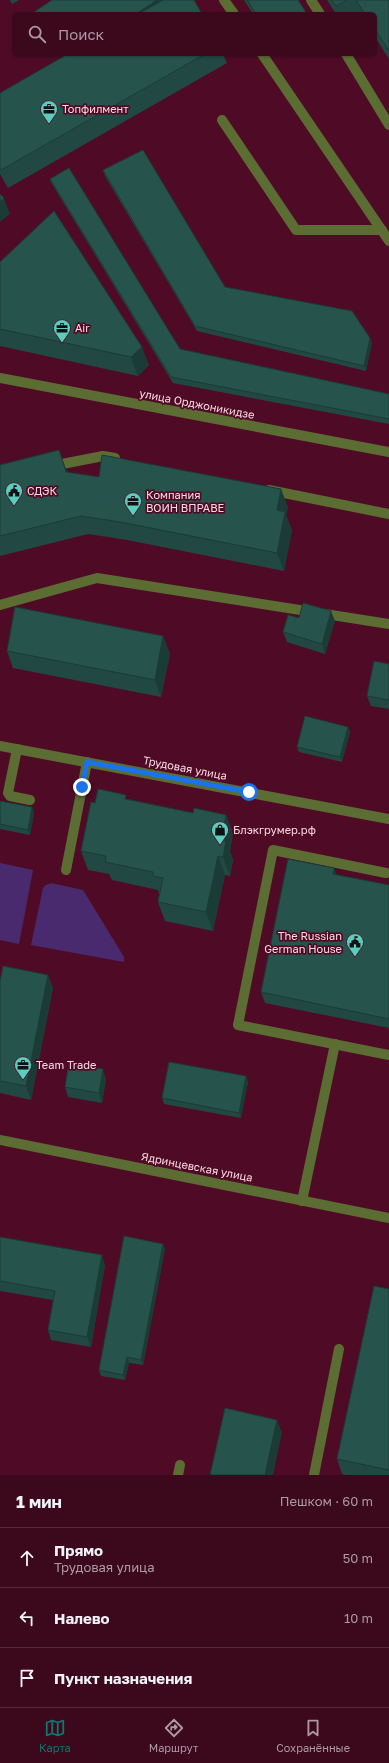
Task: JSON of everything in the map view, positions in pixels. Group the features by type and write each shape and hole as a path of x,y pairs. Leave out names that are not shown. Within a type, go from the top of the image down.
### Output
{"street":[{"path":"224,0 233,12"},
{"path":"311,0 319,12"},
{"path":"263,56 389,241"},
{"path":"347,56 389,125"},
{"path":"222,120 296,230 382,230"},
{"name":"улица Орджоникидзе","path":"0,378 389,452"},
{"path":"44,468 103,456 126,460"},
{"path":"258,487 389,514"},
{"path":"0,606 97,578 389,624"},
{"name":"Трудовая улица","path":"0,746 389,819"},
{"path":"17,749 8,793 10,796 30,800"},
{"path":"66,870 87,762"},
{"path":"386,873 273,850 238,1025 389,1055"},
{"path":"302,1201 334,1044"},
{"name":"Ядринцевская улица","path":"0,1140 389,1218"},
{"path":"314,1475 339,1349"}],"shaded area":[{"path":"0,863 33,870 19,944 0,940"},
{"path":"51,883 83,890 124,957 124,962 31,945 43,888"}],"building":[{"path":"52,0 157,0 139,12 34,12"},
{"path":"163,0 194,0 201,12 142,12"},
{"path":"247,0 298,0 306,12 255,12"},
{"path":"332,0 347,0 336,6"},
{"path":"356,0 389,0 389,51 377,32 377,12 364,12"},
{"path":"65,56 201,56 1,170 0,93"},
{"path":"143,150 225,287 352,311 370,338 364,366 195,326 103,170"},
{"path":"69,168 180,349 389,394 389,419 171,377 50,179"},
{"path":"0,194 4,198 0,202"},
{"path":"54,211 142,347 131,357 0,329 0,262"},
{"path":"59,450 66,472 99,477 102,455 281,489 277,510 285,512 277,553 120,522 81,516 0,536 0,465"},
{"path":"303,603 331,611 322,644 283,632 288,615 299,618"},
{"path":"15,607 163,636 155,680 7,651"},
{"path":"374,661 389,664 389,700 367,696"},
{"path":"305,716 348,727 340,757 297,747"},
{"path":"98,789 126,795 125,799 193,813 194,808 226,815 221,840 226,841 223,857 218,856 206,912 158,902 163,878 153,876 153,872 105,862 106,856 81,851 91,802 95,803"},
{"path":"0,801 32,807 28,830 0,824"},
{"path":"288,859 334,868 333,874 389,885 389,1019 261,992"},
{"path":"3,966 48,975 26,1086 0,1081 0,981"},
{"path":"169,1062 246,1076 239,1113 162,1098"},
{"path":"69,1063 103,1069 99,1093 65,1087"},
{"path":"124,1236 163,1244 141,1360 127,1357 123,1375 99,1370"},
{"path":"0,1237 102,1255 87,1337 48,1330 55,1291 0,1281"},
{"path":"374,1286 389,1289 389,1470 337,1459"},
{"path":"225,1408 277,1420 265,1475 210,1475"}],"place":[{"name":"Топфилмент","path":"49,124"},
{"name":"Air","path":"62,343"},
{"name":"СДЭК","path":"14,506"},
{"name":"Компания ВОИН ВПРАВЕ","path":"133,516"},
{"name":"Блэкгрумер.рф","path":"220,845"},
{"name":"The Russian German House","path":"355,957"},
{"name":"Team Trade","path":"23,1080"}],"route":[{"path":"82,787 87,762 249,792"}]}
